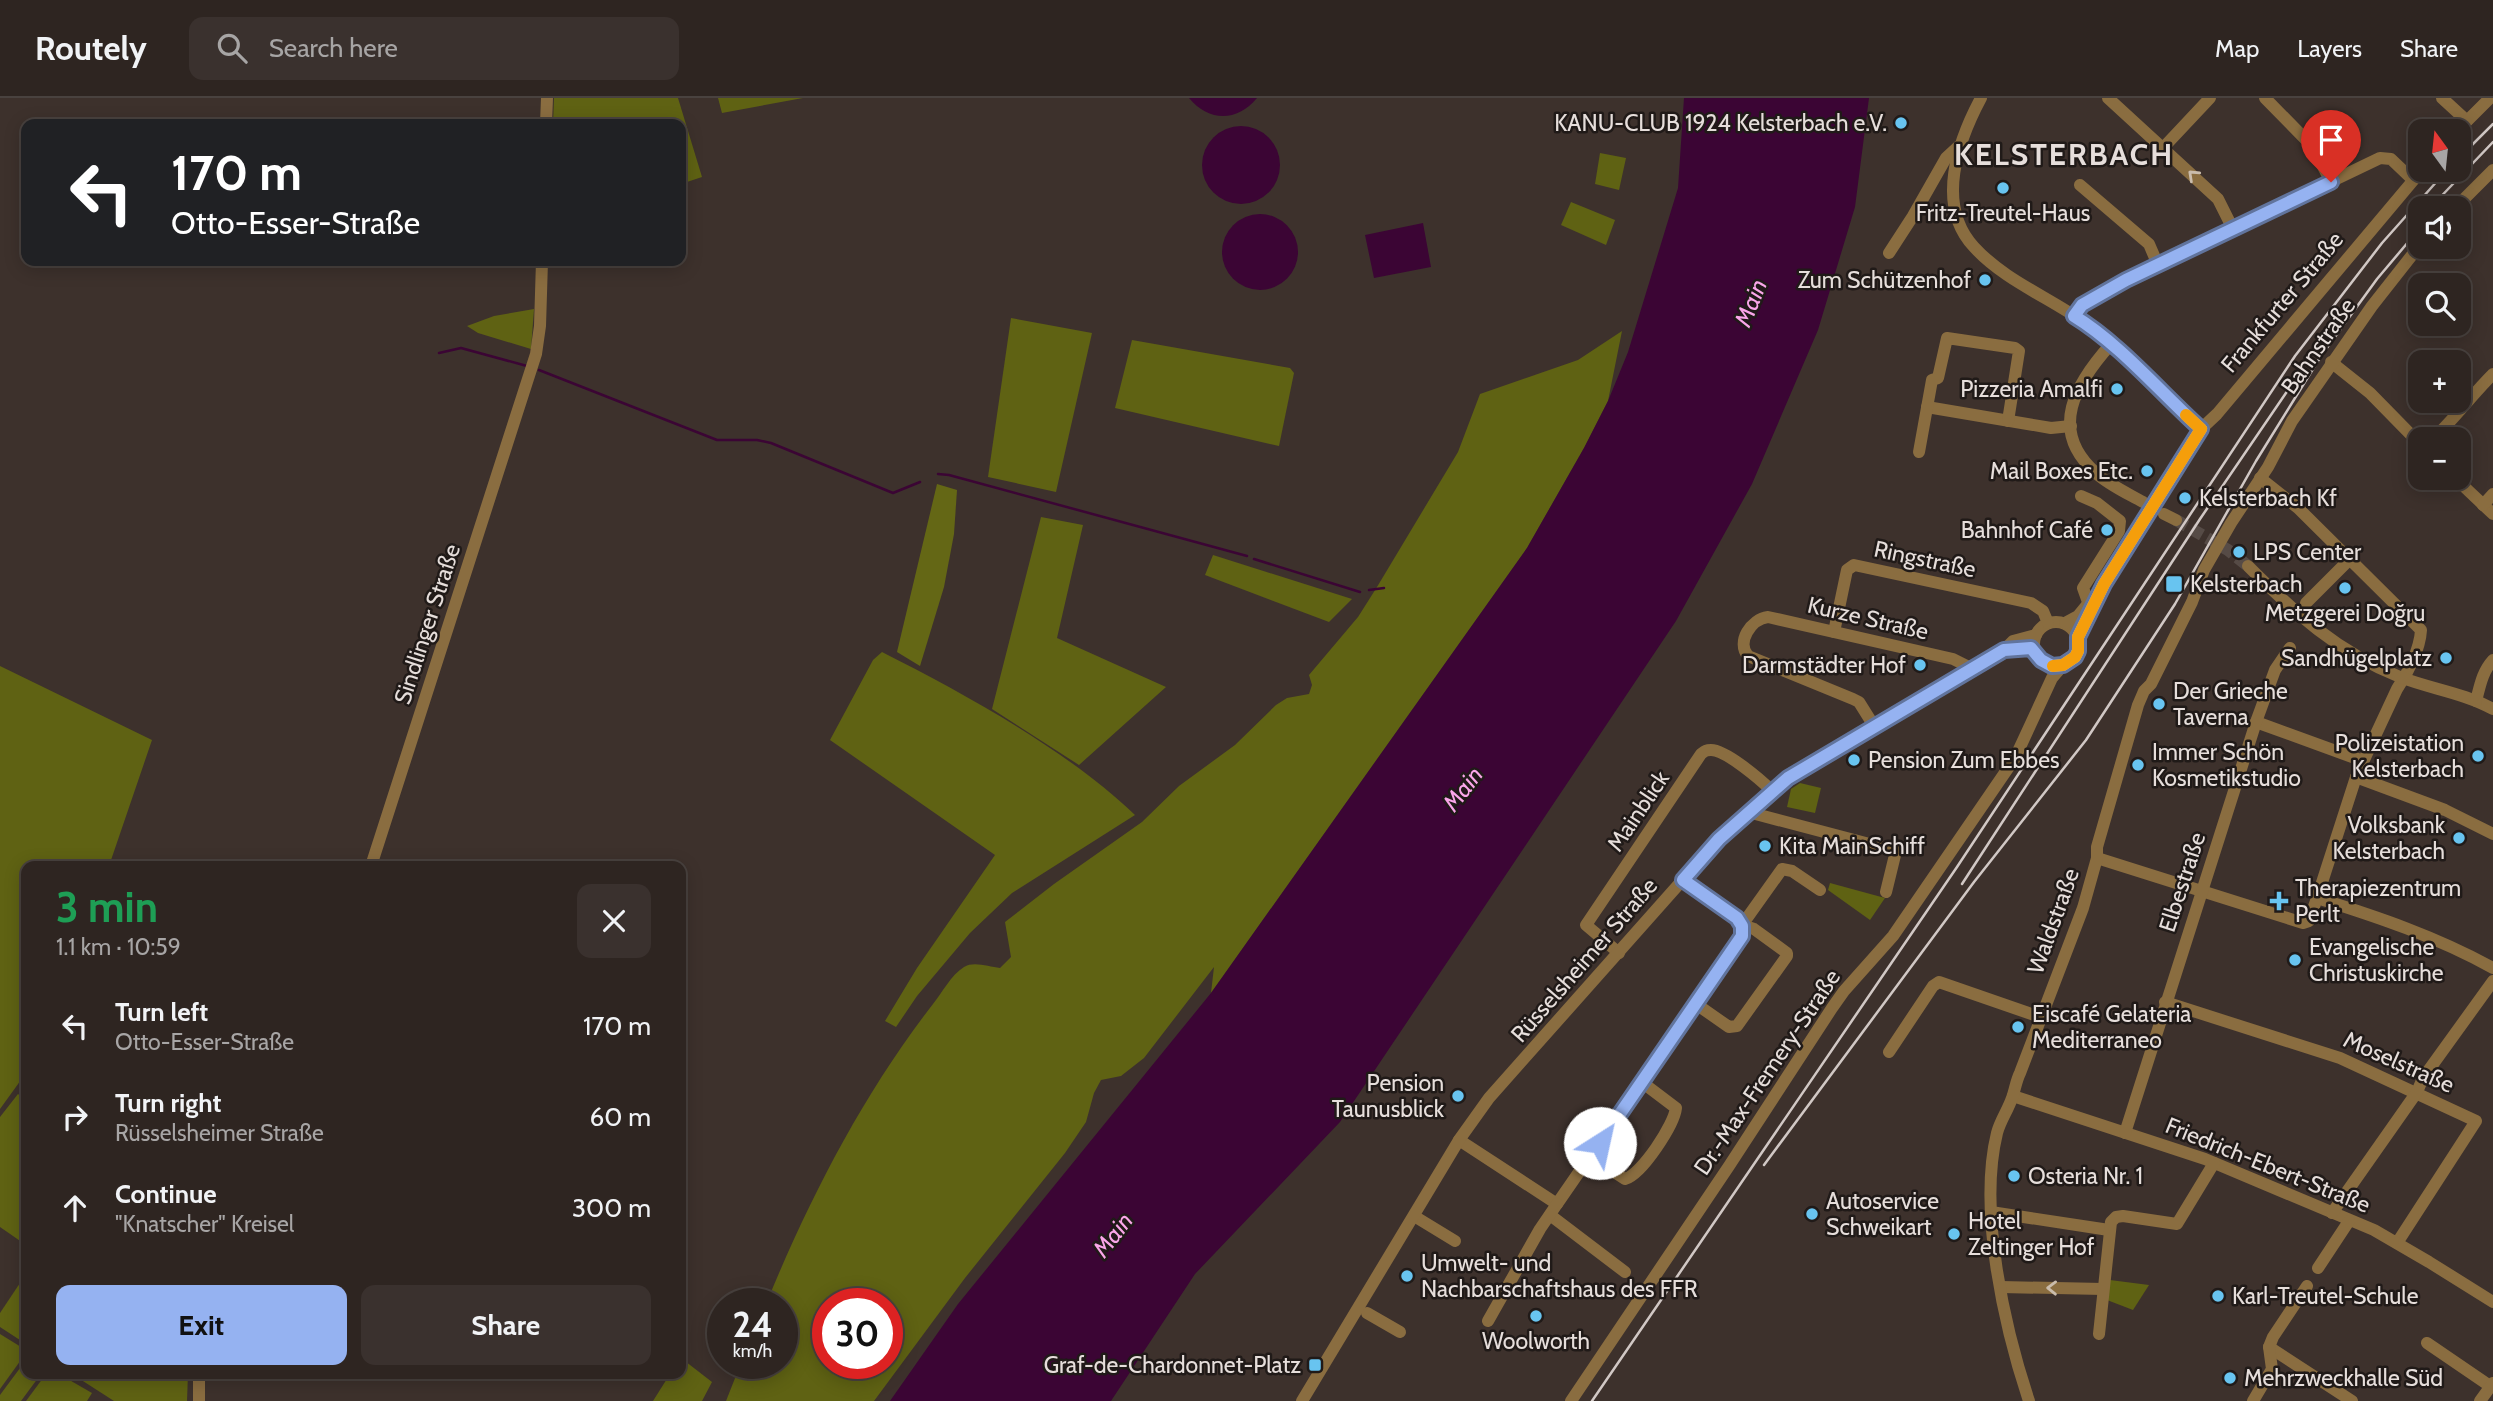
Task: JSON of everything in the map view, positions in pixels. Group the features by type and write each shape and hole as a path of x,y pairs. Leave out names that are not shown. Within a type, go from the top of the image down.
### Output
{"street":[{"path":"546,119 547,98"},
{"path":"1981,98 1966,126 1955,164 1953,196 1957,221 1964,235 1978,251 2010,276 2088,324 2201,429 2104,584 2078,637 2075,657 2063,665 2046,664 2031,648 2004,650"},
{"path":"2108,98 2218,199 2233,229"},
{"path":"2163,148 2210,98"},
{"path":"2266,98 2313,147 2331,182"},
{"path":"2442,98 2465,119"},
{"path":"2469,119 2490,98"},
{"path":"1889,253 1946,159 1961,143"},
{"path":"2074,316 2082,305 2158,265 2380,158 2387,157 2408,169"},
{"path":"2467,196 2493,170"},
{"name":"Frankfurter Straße","path":"2201,429 2217,414 2412,182"},
{"path":"2080,185 2149,244 2158,265"},
{"name":"Bahnstraße","path":"2260,478 2292,421 2331,362 2409,259"},
{"name":"Sindlinger Straße","path":"372,861 536,354 540,326 542,266"},
{"path":"1919,452 1932,380 1938,378 1947,338 2015,348 2019,351 2008,421"},
{"path":"2111,344 2079,384 2071,403 2071,426 2076,446 2088,465 2109,483 2143,502"},
{"path":"2331,362 2370,393 2408,432"},
{"path":"2445,427 2493,373"},
{"path":"1927,407 2051,428 2071,426"},
{"path":"2097,858 2303,923 2309,921 2356,777 2404,678 2419,642 2421,629 2298,509 2260,478"},
{"name":"Waldstraße","path":"2029,1401 2008,1329 1991,1212 1992,1173 1998,1131 2083,908 2115,779 2144,691 2151,684 2192,602 2204,570 2260,478"},
{"path":"2467,490 2488,510 2493,494"},
{"path":"2081,496 2097,503 2120,521 2119,531 2083,588 2088,602"},
{"path":"2164,514 2176,520"},
{"path":"2306,603 2349,560"},
{"name":"Ringstraße","path":"1834,632 1846,570 1854,565 2031,603 2043,611 2048,623"},
{"path":"2248,566 2291,609 2318,631 2370,663 2404,678 2493,709"},
{"path":"2065,623 2078,616 2104,584"},
{"name":"Kurze Straße","path":"1874,726 1858,702 1748,656 1742,644 1754,622 1768,617 1953,659 1971,668"},
{"path":"2036,653 2036,635 2048,623 2065,623 2071,626 2078,637"},
{"name":"Rüsselsheimer Straße","path":"1302,1401 1459,1140 1489,1098 1719,839 1772,790 2004,650 2013,641 2036,635"},
{"name":"Elbestraße","path":"2125,1133 2256,722 2275,670 2290,648"},
{"path":"2476,701 2481,680 2493,660"},
{"name":"Dr.-Max-Fremery-Straße","path":"2042,698 2046,664"},
{"name":"Dr.-Max-Fremery-Straße","path":"1571,1401 1832,1008 1894,936 2008,769 2027,735 2042,698 2056,672 2063,665"},
{"path":"2256,722 2363,761"},
{"name":"Mainblick","path":"1619,953 1586,925 1701,754 1711,750 1719,752 1772,790"},
{"path":"2356,777 2445,810 2493,834"},
{"path":"1748,812 1896,851 1886,892"},
{"path":"1742,926 1782,869 1792,871 1820,890"},
{"path":"1488,1321 1553,1209 1643,1083 1742,936 1742,926 1737,918 1683,880"},
{"path":"2317,898 2400,925 2444,943 2493,968"},
{"path":"1696,1004 1729,1027 1737,1026 1787,956 1787,953 1754,929 1742,926"},
{"path":"2332,1213 2417,1093 2423,1078 2493,981"},
{"path":"1889,1052 1933,986 1939,982 2040,1017"},
{"name":"Moselstraße","path":"2165,1002 2340,1058 2476,1121 2397,1243"},
{"path":"1591,1157 1625,1179 1636,1174 1658,1144 1675,1116 1676,1108 1643,1083"},
{"name":"Friedrich-Ebert-Straße","path":"2013,1096 2214,1163 2332,1213 2397,1243 2493,1302"},
{"path":"1459,1140 1553,1209 1625,1272"},
{"path":"2099,1334 2111,1222 2116,1217 2123,1216 2176,1224 2214,1163"},
{"path":"1991,1212 2109,1230"},
{"path":"1414,1216 1455,1241"},
{"path":"2318,1268 2349,1221"},
{"path":"2253,1401 2272,1369 2269,1347 2273,1336 2307,1286"},
{"path":"2001,1287 2103,1289"},
{"path":"1367,1313 1399,1332"},
{"path":"2427,1343 2491,1384 2480,1401"},
{"path":"2269,1347 2352,1401"},
{"path":"199,1379 199,1401"}],"shaded area":[{"path":"554,98 678,98 684,119 553,119"},
{"path":"718,98 803,98 722,113"},
{"path":"686,124 702,177 686,182"},
{"path":"1600,153 1626,158 1619,190 1595,184"},
{"path":"1571,202 1615,220 1606,245 1561,225"},
{"path":"534,309 531,349 478,333 467,326 494,316"},
{"path":"1011,318 1092,333 1056,492 988,477"},
{"path":"1622,331 1608,401 1527,548 1211,993 1214,967 1144,1058 1121,1076 1101,1080 1094,1093 1086,1122 1065,1153 965,1278 903,1362 903,1288 812,1288 812,1379 890,1379 874,1401 726,1401 735,1379 798,1379 798,1288 773,1288 800,1225 839,1148 883,1074 951,979 968,965 1000,968 1011,957 1005,922 1142,822 1179,786 1235,745 1276,705 1287,698 1309,694 1312,685 1309,675 1358,617 1458,452 1480,394 1578,360"},
{"path":"1132,340 1290,368 1294,373 1279,446 1115,408"},
{"path":"937,484 957,490 954,534 944,587 920,666 897,652"},
{"path":"1041,517 1083,525 1057,638 1166,687 1079,765 992,709"},
{"path":"1213,555 1352,599 1329,622 1205,575"},
{"path":"882,652 1015,725 1079,768 1135,815 1012,893 970,933 917,996 896,1027 885,1021 917,968 995,855 830,740 873,660"},
{"path":"0,666 152,740 111,861 21,861 21,1080 0,1109"},
{"path":"1800,783 1821,788 1815,813 1787,807 1791,789"},
{"path":"1830,883 1885,898 1870,920 1828,890"},
{"path":"18,1094 21,1096 21,1242 0,1227 0,1117"},
{"path":"2110,1280 2149,1285 2133,1310 2107,1300"},
{"path":"21,1282 21,1341 0,1327 0,1313"},
{"path":"0,1334 21,1347 21,1360 0,1389"},
{"path":"686,1362 712,1382 702,1401 653,1401 667,1379 686,1379"},
{"path":"21,1367 21,1379 37,1379 21,1401 0,1401 0,1395"},
{"path":"42,1379 68,1379 92,1393 87,1401 26,1401"},
{"path":"80,1379 188,1379 187,1401 114,1401"}],"water":[{"path":"1189,98 1257,98 1241,111 1223,116 1205,111"},
{"name":"Main","path":"1684,98 1869,98 1855,207 1818,330 1752,484 1676,621 1340,1122 1195,1274 1111,1401 890,1401 958,1304 1211,993 1527,548 1584,448 1608,401 1628,352 1678,188"},
{"path":"1241,126 1256,129 1273,143 1280,165 1277,180 1263,197 1241,204 1226,201 1209,187 1202,165 1205,150 1219,133"},
{"path":"1260,214 1274,217 1287,225 1295,238 1298,252 1295,266 1287,279 1274,287 1260,290 1246,287 1233,279 1225,266 1222,252 1225,238 1233,225 1246,217"},
{"path":"1423,223 1431,267 1374,278 1365,235"}],"waterway":[{"path":"439,353 461,348 527,366"},
{"path":"539,370 717,440 757,440 771,443 893,493 920,482"},
{"path":"938,474 1247,556"},
{"path":"1254,559 1360,592"},
{"path":"1369,590 1384,588"}],"tunnel":[{"path":"2176,520 2228,550 2248,566"}],"railway":[{"path":"2471,146 2493,124"},
{"path":"2441,196 2493,142"},
{"path":"1592,1401 1957,867 2295,356 2382,243 2436,182"},
{"path":"1764,1165 1974,882 2086,740 2175,604 2256,461 2321,356 2377,279 2408,242"},
{"path":"1962,884 2200,519 2288,390"}],"slow traffic":[{"path":"2053,666 2063,665 2075,657 2078,637 2104,584 2201,429 2186,415"}],"place":[{"name":"KANU-CLUB 1924 Kelsterbach e.V.","path":"1901,123"},
{"name":"Fritz-Treutel-Haus","path":"2003,188"},
{"name":"Zum Schützenhof","path":"1985,280"},
{"name":"Pizzeria Amalfi","path":"2117,389"},
{"name":"Mail Boxes Etc.","path":"2147,471"},
{"name":"Kelsterbach Kf","path":"2185,498"},
{"name":"Bahnhof Café","path":"2107,530"},
{"name":"LPS Center","path":"2239,552"},
{"name":"Kelsterbach","path":"2174,584"},
{"name":"Metzgerei Doğru","path":"2345,588"},
{"name":"Sandhügelplatz","path":"2446,658"},
{"name":"Darmstädter Hof","path":"1920,665"},
{"name":"Der Grieche Taverna","path":"2159,704"},
{"name":"Polizeistation Kelsterbach","path":"2478,756"},
{"name":"Pension Zum Ebbes","path":"1854,760"},
{"name":"Immer Schön Kosmetikstudio","path":"2138,765"},
{"name":"Volksbank Kelsterbach","path":"2459,838"},
{"name":"Kita MainSchiff","path":"1765,846"},
{"name":"Therapiezentrum Perlt","path":"2279,901"},
{"name":"Evangelische Christuskirche","path":"2295,960"},
{"name":"Eiscafé Gelateria Mediterraneo","path":"2018,1027"},
{"name":"Pension Taunusblick","path":"1458,1096"},
{"name":"Osteria Nr. 1","path":"2014,1176"},
{"name":"Autoservice Schweikart","path":"1812,1214"},
{"name":"Hotel Zeltinger Hof","path":"1954,1234"},
{"name":"Umwelt- und Nachbarschaftshaus des FFR","path":"1407,1276"},
{"name":"Karl-Treutel-Schule","path":"2218,1296"},
{"name":"Woolworth","path":"1536,1316"},
{"name":"Graf-de-Chardonnet-Platz","path":"1315,1365"},
{"name":"Mehrzweckhalle Süd","path":"2230,1378"}],"district":[{"name":"KELSTERBACH","path":"2064,155"}],"route":[{"path":"1600,1143 1742,936 1741,922 1737,918 1683,880 1719,839 1788,778 2004,650 2031,648 2046,664 2057,667 2075,657 2078,637 2104,584 2201,429 2111,344 2074,316 2082,305 2126,280 2331,182"}]}
